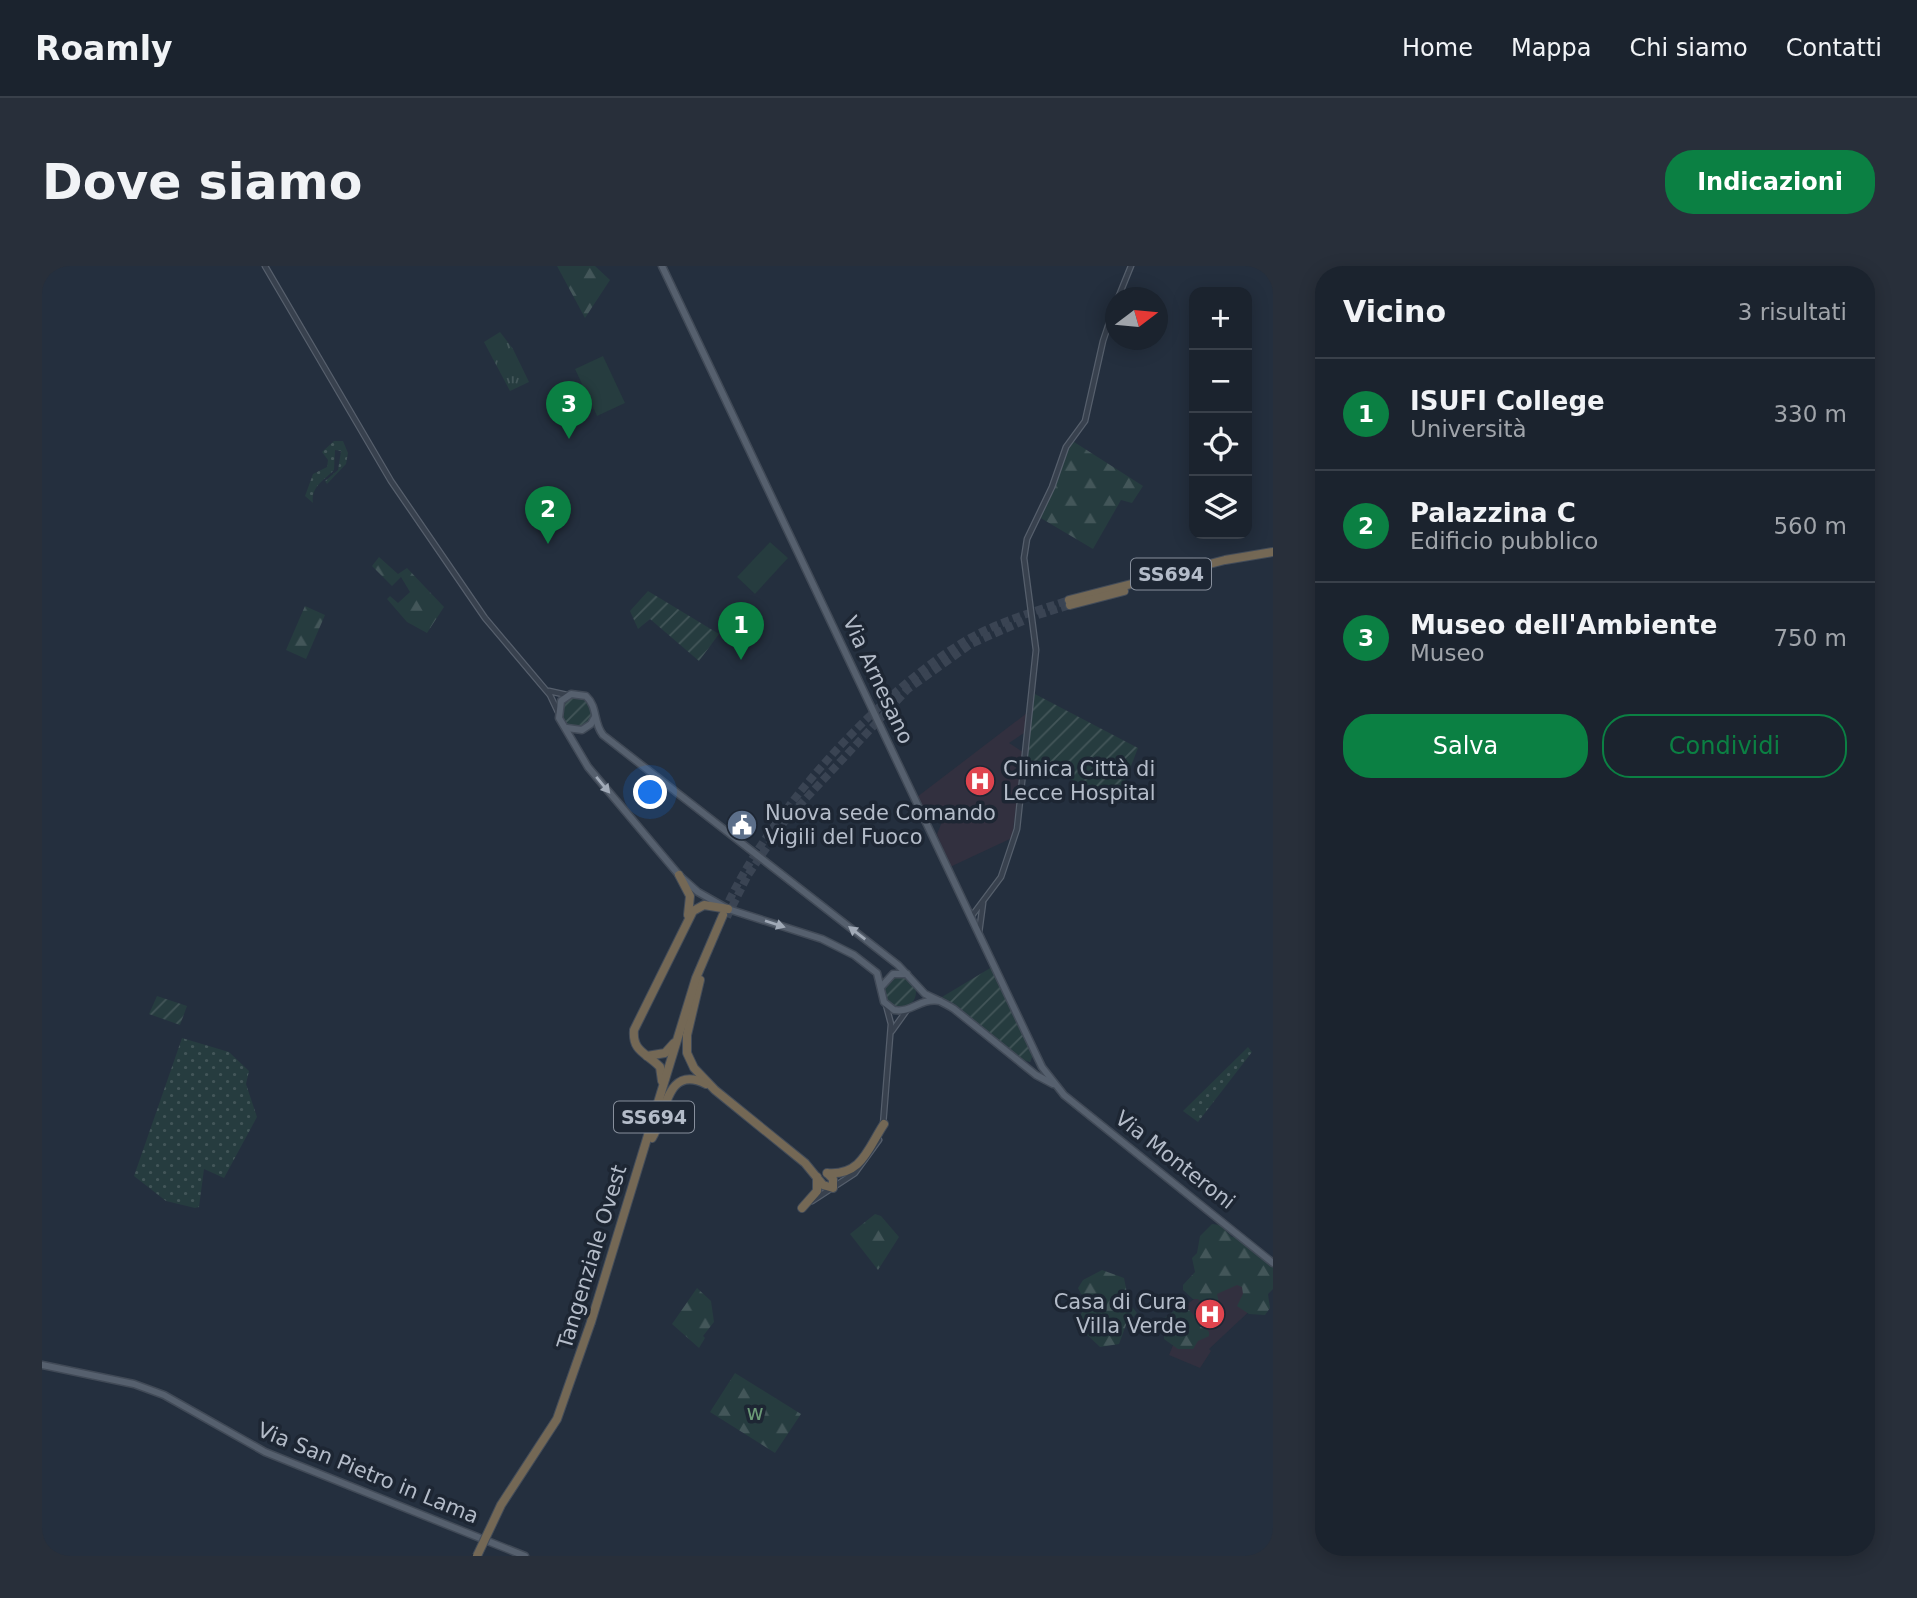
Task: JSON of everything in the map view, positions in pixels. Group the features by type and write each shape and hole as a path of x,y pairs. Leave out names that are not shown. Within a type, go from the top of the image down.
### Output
{"highway":[{"name":"SS694","path":"1070,603 1273,554"},
{"path":"679,875 691,900 686,921"},
{"path":"650,1135 662,1078 660,1067 637,1050 633,1040 634,1030 693,911 705,905 726,914"},
{"name":"Tangenziale Ovest","path":"650,1135 700,980 726,914"},
{"name":"Tangenziale Ovest","path":"479,1556 503,1510 565,1414 688,1004 726,914"},
{"path":"700,980 686,1046 694,1068 716,1090 805,1163 824,1185 834,1188 833,1179 828,1174 805,1163"},
{"path":"647,1056 661,1055 672,1047 688,1004"},
{"path":"650,1135 667,1097 675,1086 692,1079 716,1090"},
{"path":"828,1174 842,1173 861,1163 870,1153 884,1124"},
{"path":"802,1208 817,1191 816,1175"}],"main road":[{"name":"Via Arnesano","path":"662,266 1035,1055"},
{"path":"571,694 561,701 558,712 588,767 679,875 698,892 726,914 822,939 846,950 873,968 879,978 884,1002 894,1010 911,1007 925,1000 940,1001"},
{"name":"Via Monteroni","path":"571,694 581,694 590,699 603,735 910,976 918,986 1024,1063 1032,1072 1054,1085 1273,1263"},
{"path":"566,727 576,731 586,728 595,715"},
{"path":"881,992 886,979 893,974 910,976"},
{"path":"911,1007 919,995 918,986"},
{"path":"1024,1063 1031,1063 1035,1055"},
{"name":"Via Monteroni","path":"1035,1055 1054,1085"},
{"name":"Via Monteroni","path":"1024,1063 1042,1068"},
{"path":"1032,1072 1042,1068"},
{"name":"Via San Pietro in Lama","path":"42,1365 134,1384 164,1395 265,1452 525,1556"}],"street":[{"path":"265,266 390,481 485,618 545,688 558,712"},
{"path":"1122,287 1131,266"},
{"path":"970,918 984,903 1001,877 1017,829 1036,650 1024,558 1027,539 1052,487 1066,447 1085,421 1105,335"},
{"path":"545,688 557,695 571,694"},
{"path":"963,902 974,907 984,903"},
{"path":"980,937 984,903"},
{"path":"802,1208 834,1188 864,1164 880,1139 884,1124 891,1038 891,1019 884,1002"},
{"path":"891,1038 897,1020 911,1007"}],"shaded area":[{"name":"Clinica Città di Lecce Hospital","path":"1027,713 1024,733 1009,743 1023,752 1012,838 950,867 937,834 942,822 940,817 928,815 917,797"},
{"name":"Casa di Cura Villa Verde","path":"1273,1266 1273,1289 1209,1349 1211,1351 1200,1368 1169,1355 1179,1331 1172,1315 1197,1297"}],"green space":[{"path":"557,266 595,266 610,280 585,318"},
{"path":"500,332 513,349 529,382 510,391 484,342"},
{"path":"603,356 625,403 597,416 575,369"},
{"path":"1071,440 1143,486 1132,503 1121,500 1093,549 1039,517"},
{"path":"334,441 343,441 348,453 346,464 327,484 325,481 338,470 341,451 335,450 334,470 316,489 313,503 305,496 313,474 327,467 328,460 322,452"},
{"path":"770,542 788,558 755,594 737,577"},
{"path":"379,557 398,574 407,568 444,607 427,633 407,622 387,599 390,596 398,603 410,592 401,577 392,586 372,566"},
{"path":"648,591 719,634 699,661 650,619 638,629 630,611"},
{"path":"305,606 325,615 306,659 286,650"},
{"path":"1033,693 1138,748 1120,794 1027,767"},
{"path":"577,696 588,701 593,712 588,723 577,728 566,723 561,712 566,701"},
{"path":"992,967 1033,1055 1030,1062 1023,1060 942,997"},
{"path":"900,976 911,981 916,992 911,1003 900,1008 889,1003 884,992 889,981"},
{"path":"157,996 187,1006 180,1025 149,1014"},
{"path":"182,1038 229,1052 249,1071 246,1084 257,1117 224,1178 204,1169 199,1207 195,1208 166,1201 134,1176"},
{"path":"1248,1047 1252,1052 1198,1122 1183,1111"},
{"path":"875,1214 881,1216 899,1237 878,1270 850,1234"},
{"path":"1212,1224 1220,1225 1232,1237 1240,1237 1273,1266 1273,1289 1268,1294 1270,1308 1265,1315 1249,1314 1237,1306 1243,1294 1242,1287 1237,1285 1217,1294 1219,1303 1207,1308 1183,1290 1183,1285 1195,1272 1192,1258 1197,1253 1200,1236"},
{"path":"1102,1270 1124,1278 1129,1303 1137,1313 1126,1325 1119,1344 1100,1347 1081,1329 1081,1314 1090,1298 1081,1294 1078,1288 1083,1280"},
{"path":"697,1288 711,1301 714,1322 703,1336 705,1338 699,1348 672,1324"},
{"path":"1178,1308 1189,1310 1209,1332 1209,1336 1198,1341 1193,1349 1178,1349 1164,1339 1163,1319"},
{"name":"w","path":"735,1373 801,1414 775,1453 710,1412"}],"tunnel":[{"path":"724,912 767,836 796,797 863,722 899,689 970,638 1006,621 1069,600"},
{"path":"1038,615 1070,605"},
{"path":"727,917 748,875 784,822 908,689 971,644 1023,621"}],"place":[{"name":"Museo dell'Ambiente","path":"569,439"},
{"name":"Palazzina C","path":"548,544"},
{"name":"ISUFI College","path":"741,660"},
{"name":"Clinica Città di Lecce Hospital","path":"980,781"},
{"name":"Nuova sede Comando Vigili del Fuoco","path":"742,825"},
{"name":"Casa di Cura Villa Verde","path":"1210,1314"}]}
